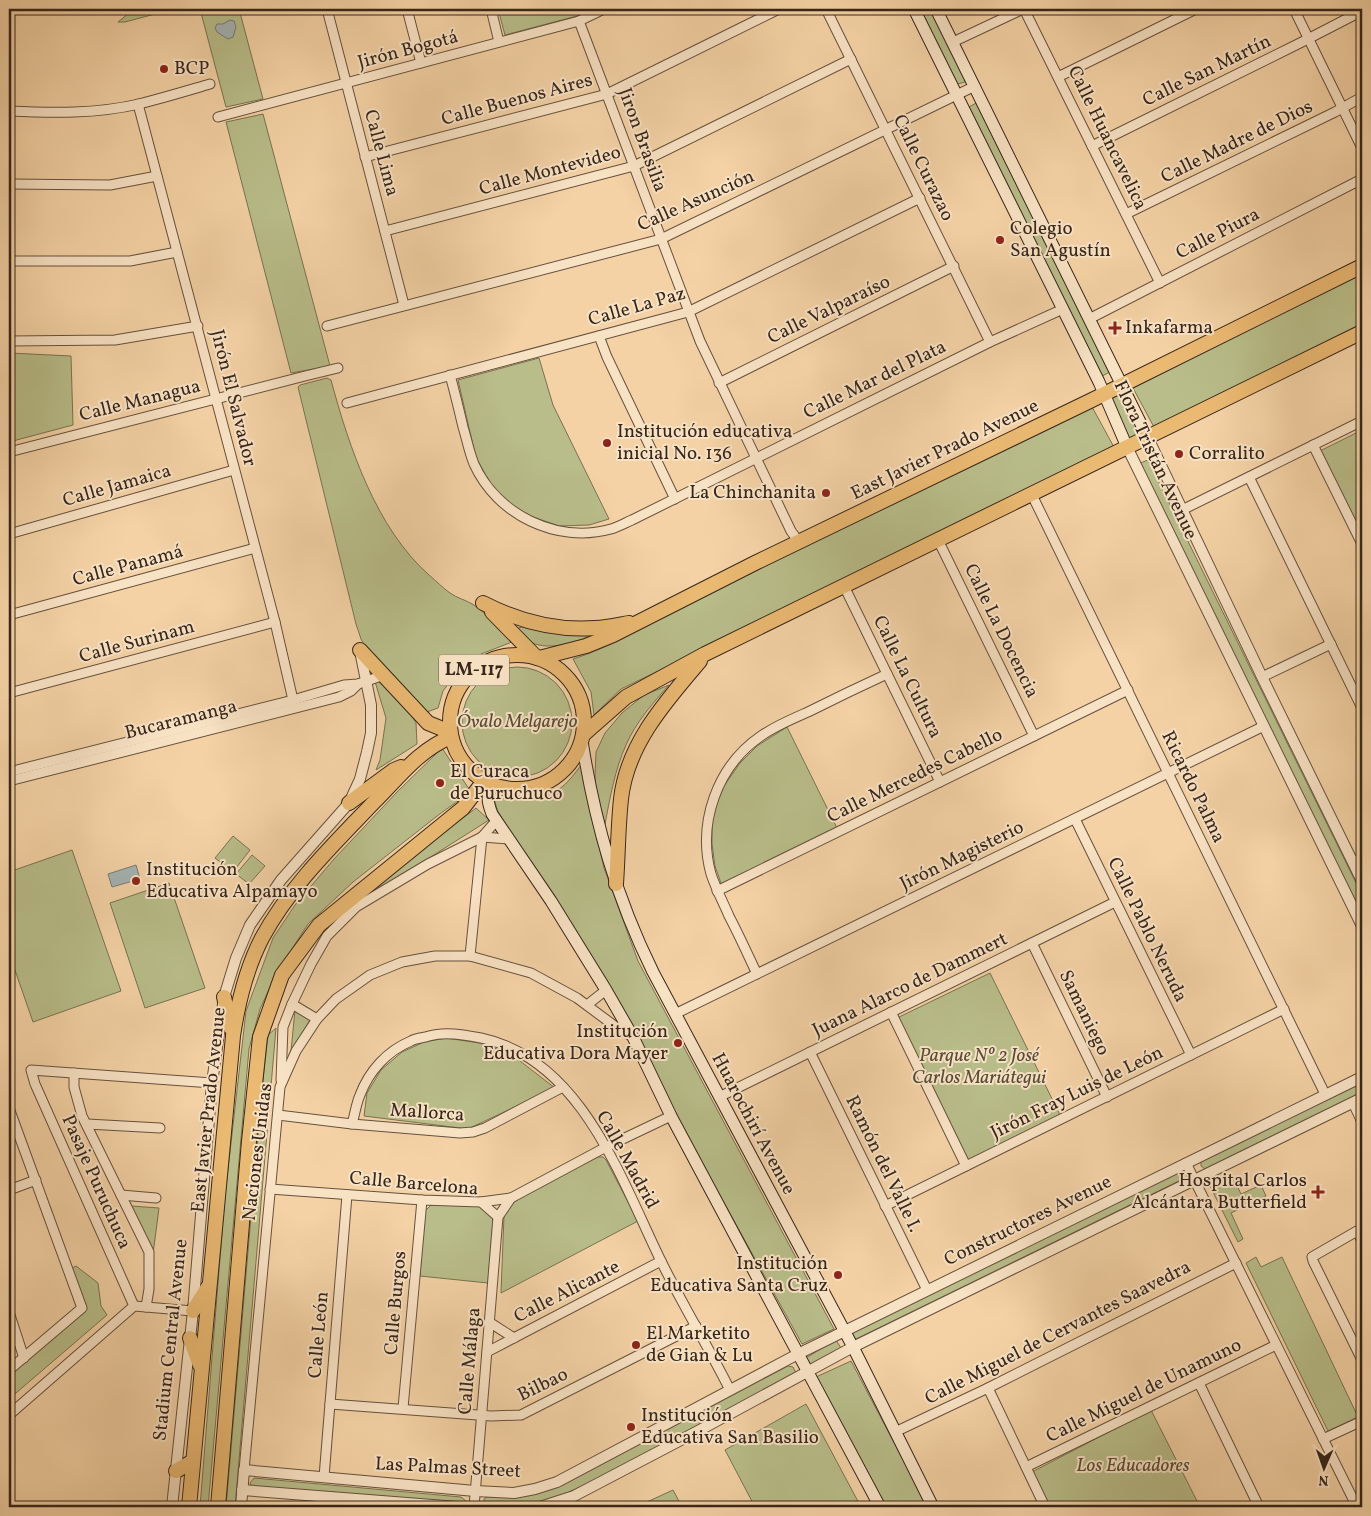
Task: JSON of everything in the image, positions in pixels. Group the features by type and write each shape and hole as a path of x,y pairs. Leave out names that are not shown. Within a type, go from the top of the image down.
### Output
{"main road":[{"name":"Flora Tristán Avenue","path":"914,9 1063,309 1127,447"},
{"name":"Flora Tristán Avenue","path":"936,9 1148,438"},
{"name":"East Javier Prado Avenue","path":"538,658 600,641 1362,266"},
{"path":"583,738 626,697 705,654 1362,332"},
{"name":"LM-117","path":"538,658 520,655 503,656 487,662 473,671 462,684 454,699 450,715 450,734 456,752 473,774 488,783 507,789 523,790 539,786 554,779 566,769 576,756 583,738 585,718 582,702 575,687 568,678 560,670 538,658 482,603 525,621 559,628 595,628 631,623 658,612"},
{"path":"360,650 428,723 450,734"},
{"path":"616,884 621,798 630,765 645,731 666,701 705,654"},
{"name":"East Javier Prado Avenue","path":"189,1507 233,1036 238,1005 247,973 262,939 278,911 299,884 346,831 415,760 450,734"},
{"name":"Huarochirí Avenue","path":"583,738 594,809 602,840 637,941 853,1347 933,1507"},
{"path":"350,803 394,770 415,760"},
{"path":"488,783 488,805 551,901 633,1037 671,1116 880,1507"},
{"path":"218,1507 248,1151 260,1037 282,975 319,925 464,808 488,783"},
{"path":"319,925 356,907"},
{"path":"224,997 233,1036"},
{"path":"192,1311 210,1284"},
{"path":"190,1338 202,1369"},
{"path":"176,1471 193,1461"}],"street":[{"name":"Calle Lima","path":"327,9 404,306"},
{"path":"407,9 421,63"},
{"path":"491,9 499,42"},
{"name":"Jirón Bogotá","path":"218,117 580,21 604,9"},
{"name":"Calle Buenos Aires","path":"366,157 607,94 780,9"},
{"name":"Calle Curazao","path":"826,9 990,342"},
{"path":"953,42 1023,9"},
{"name":"Calle Huancavelica","path":"1023,9 1160,283"},
{"path":"1058,77 1196,9"},
{"path":"1294,9 1362,148"},
{"name":"Calle San Martín","path":"1092,146 1362,11"},
{"name":"Jiron Brasilia","path":"580,21 688,312 719,383 791,530 799,542"},
{"name":"Calle Montevideo","path":"385,231 634,166 851,59"},
{"path":"9,111 62,113 101,110 138,104 210,84"},
{"name":"Calle Asunción","path":"327,326 661,239 974,86"},
{"name":"Calle Madre de Dios","path":"1126,214 1362,97"},
{"name":"Jirón El Salvador","path":"138,104 198,326 293,700"},
{"path":"9,184 110,185 157,176"},
{"name":"Calle Piura","path":"1089,319 1362,179"},
{"name":"Calle La Paz","path":"347,402 688,312 920,198"},
{"path":"9,261 130,261 177,252"},
{"name":"Calle Valparaíso","path":"719,383 954,266"},
{"name":"Calle Mar del Plata","path":"450,375 470,454 478,472 489,489 508,508 526,519 554,530 591,532 613,528 675,499 990,342 1063,309"},
{"path":"9,341 115,340 198,326"},
{"path":"599,336 607,357 675,499"},
{"name":"Calle Managua","path":"9,452 338,368"},
{"path":"1182,510 1362,421"},
{"name":"Flora Tristán Avenue","path":"1148,438 1262,677 1358,860 1362,881"},
{"path":"1314,445 1362,544"},
{"name":"Flora Tristán Avenue","path":"1127,447 1362,926"},
{"name":"Calle Jamaica","path":"9,534 234,470"},
{"path":"1249,477 1362,708"},
{"name":"Ricardo Palma","path":"1032,495 1325,1094"},
{"name":"Calle La Docencia","path":"938,540 1034,736"},
{"name":"Calle Panamá","path":"9,615 255,548"},
{"name":"Calle La Cultura","path":"844,586 940,782"},
{"name":"Calle Surinam","path":"9,693 274,622"},
{"path":"1262,677 1330,644"},
{"name":"Stadium Central Avenue","path":"172,1507 190,1338 212,1083 224,997 236,958 250,925 281,880 350,803 360,779 371,733 371,705 362,683 360,650"},
{"path":"757,974 717,891 712,874 708,855 707,826 716,791 730,766 751,744 769,731 887,674"},
{"name":"Bucaramanga","path":"9,772 293,700 344,685 362,683 384,675"},
{"name":"Bucaramanga","path":"9,780 339,697 362,683"},
{"name":"Calle Mercedes Cabello","path":"717,891 1128,690"},
{"name":"Jirón Magisterio","path":"675,1014 1264,726"},
{"name":"Calle Pablo Neruda","path":"1075,819 1191,1055"},
{"path":"280,1087 283,1027 311,964 327,936 356,907 428,864 482,837 497,820"},
{"path":"482,837 509,839"},
{"path":"470,956 482,837"},
{"name":"Juana Alarco de Dammert","path":"719,1097 1115,902"},
{"name":"Samaniego","path":"1032,943 1107,1097"},
{"name":"Naciones Unidas","path":"241,1507 280,1087 296,1051 317,1018 336,999 370,975 402,962 435,956 470,956 531,973 578,998 616,1027 633,1037"},
{"path":"587,1005 606,990"},
{"path":"292,1004 317,1018"},
{"name":"Jirón Fray Luis de León","path":"885,1206 1284,1010"},
{"path":"891,1012 966,1166"},
{"name":"Calle Madrid","path":"352,1124 359,1096 370,1073 388,1055 410,1041 435,1034 465,1035 498,1042 522,1053 546,1070 563,1087 576,1102 606,1147 661,1261 730,1390"},
{"name":"Ramón del Valle I.","path":"810,1052 926,1290"},
{"name":"Pasaje Puruchuca","path":"74,1073 31,1070 35,1084 134,1306"},
{"path":"146,1307 149,1289 149,1252 82,1116 74,1086 74,1073 212,1083"},
{"name":"Constructores Avenue","path":"798,1354 1362,1077"},
{"name":"Mallorca","path":"278,1116 460,1133 473,1132 485,1128 563,1087"},
{"path":"1357,1101 1362,1122"},
{"name":"Constructores Avenue","path":"853,1347 1357,1101"},
{"path":"9,1108 82,1308 9,1370"},
{"name":"Calle Barcelona","path":"270,1189 422,1200 481,1202 498,1217 511,1198 606,1147 671,1116"},
{"path":"87,1124 160,1128"},
{"path":"1186,1163 1357,1507"},
{"path":"9,1190 36,1180"},
{"path":"121,1195 156,1198"},
{"name":"Calle León","path":"324,1477 348,1195"},
{"path":"481,1202 511,1198"},
{"name":"Calle Burgos","path":"403,1408 422,1200"},
{"name":"Calle Málaga","path":"474,1507 498,1217"},
{"path":"1362,1241 1360,1230 1312,1257 1362,1360"},
{"name":"Calle Alicante","path":"487,1352 661,1261"},
{"name":"Calle Miguel de Cervantes Saavedra","path":"895,1432 988,1388 1236,1263"},
{"path":"9,1415 134,1306 192,1311"},
{"path":"9,1312 24,1358"},
{"path":"489,1322 514,1338"},
{"name":"Bilbao","path":"330,1404 481,1415 521,1415 696,1326"},
{"name":"Calle Miguel de Unamuno","path":"1026,1467 1276,1345"},
{"path":"540,1507 574,1496 853,1347"},
{"name":"Las Palmas Street","path":"244,1470 475,1491 514,1493 535,1489 557,1482 798,1354"},
{"path":"1199,1383 1259,1507"},
{"path":"988,1388 1045,1507"},
{"path":"1323,1439 1362,1421"},
{"name":"Las Palmas Street","path":"242,1490 458,1507"}],"green space":[{"path":"134,9 174,9 125,22 118,22"},
{"path":"200,9 239,9 263,99 226,107"},
{"path":"498,9 591,9 577,16 505,35"},
{"path":"920,9 931,9 965,78 965,82 958,84 954,80"},
{"path":"976,103 1110,372 1102,376 969,107"},
{"path":"263,114 330,366 291,373 226,122"},
{"path":"1362,273 1362,324 1155,429 1133,388"},
{"path":"9,353 71,356 73,425 9,442"},
{"path":"539,358 553,405 609,519 589,525 559,526 530,516 512,505 492,486 476,458 458,380"},
{"path":"327,378 331,380 346,432 367,485 379,510 394,534 410,556 429,575 450,593 479,609 512,642 481,654 461,667 443,691 438,708 424,713 368,652 356,624 298,387"},
{"path":"1122,393 1141,434 1131,445 1108,394"},
{"path":"1091,405 1115,449 621,689 594,715 591,692 573,659 599,650"},
{"path":"1362,430 1362,533 1320,451"},
{"path":"1148,460 1362,895 1362,923 1138,464"},
{"path":"522,627 546,632 598,633 569,643 547,646 527,640 516,631"},
{"name":"Óvalo Melgarejo","path":"517,667 538,671 556,683 568,701 572,722 568,743 556,761 538,773 517,777 496,773 478,761 466,743 462,722 466,701 478,683 496,671"},
{"path":"373,675 378,675 412,716 416,723 417,744 376,770 380,760 386,718"},
{"path":"669,685 640,721 626,745 616,774 605,824 596,791 596,752 605,733 622,713 644,695"},
{"path":"787,727 838,830 722,886 715,866 712,844 712,815 724,786 740,763 757,746"},
{"path":"442,748 471,792 353,882 308,924 277,972 260,1009 249,1049 208,1507 200,1507 225,1196 246,1011 273,938 295,905 334,859 397,792"},
{"path":"582,764 604,868 638,961 834,1329 802,1344 577,936 498,812 494,799 553,792 565,784"},
{"path":"476,808 489,820 377,891 373,886"},
{"path":"233,836 250,850 233,872 215,858"},
{"path":"72,850 121,991 33,1022 9,953 9,872"},
{"path":"252,855 265,866 249,884 236,874"},
{"path":"169,883 205,988 145,1008 110,903"},
{"name":"Parque Nº 2 José Carlos Mariátegui","path":"990,973 1061,1117 968,1162 897,1018"},
{"path":"295,1010 310,1020 291,1051"},
{"path":"276,1028 235,1507 226,1507 262,1089 268,1035"},
{"path":"446,1038 480,1043 511,1054 555,1088 468,1129 364,1116 367,1093 381,1070 402,1052 424,1042"},
{"path":"1362,1083 1362,1094 1205,1169 1201,1166 1201,1161"},
{"path":"598,1157 603,1157 606,1160 638,1221 501,1293 504,1216 508,1207 528,1192"},
{"path":"1179,1172 1185,1174 1183,1179 856,1339 851,1334 853,1331"},
{"path":"1231,1173 1241,1194 1261,1185 1266,1196 1231,1213 1243,1239 1238,1242 1209,1184"},
{"path":"432,1204 480,1206 490,1214 493,1219 488,1283 420,1276 424,1212"},
{"path":"131,1206 159,1208 153,1254"},
{"path":"1256,1257 1261,1267 1282,1257 1358,1417 1328,1431 1246,1263"},
{"path":"76,1266 98,1283 101,1306 107,1315 9,1399 9,1370 81,1308 68,1270"},
{"path":"836,1340 841,1348 808,1367 804,1359"},
{"path":"851,1361 928,1507 885,1507 816,1377"},
{"path":"788,1366 793,1367 796,1373 595,1480 549,1501 523,1506 484,1506 484,1499 487,1497 535,1492 563,1485"},
{"path":"806,1404 861,1507 755,1507 725,1450"},
{"name":"Los Educadores","path":"1151,1410 1200,1507 1047,1507 1030,1473"},
{"path":"254,1478 461,1497 466,1501 465,1505 252,1488 250,1483"},
{"path":"673,1490 680,1503 671,1507 636,1507"}],"shaded area":[{"path":"230,20 234,21 236,27 233,37 228,39 217,32 215,28 217,24 223,24"},
{"path":"136,865 140,879 112,887 108,874"}],"place":[{"name":"BCP","path":"164,69"},
{"name":"Colegio San Agustín","path":"1000,240"},
{"name":"Inkafarma","path":"1115,328"},
{"name":"Institución educativa inicial No. 136","path":"607,443"},
{"name":"Corralito","path":"1179,454"},
{"name":"La Chinchanita","path":"826,493"},
{"name":"El Curaca de Puruchuco","path":"440,783"},
{"name":"Institución Educativa Alpamayo","path":"136,881"},
{"name":"Institución Educativa Dora Mayer","path":"678,1043"},
{"name":"Hospital Carlos Alcántara Butterfield","path":"1318,1192"},
{"name":"Institución Educativa Santa Cruz","path":"838,1275"},
{"name":"El Marketito de Gian & Lu","path":"636,1345"},
{"name":"Institución Educativa San Basilio","path":"631,1427"}]}
